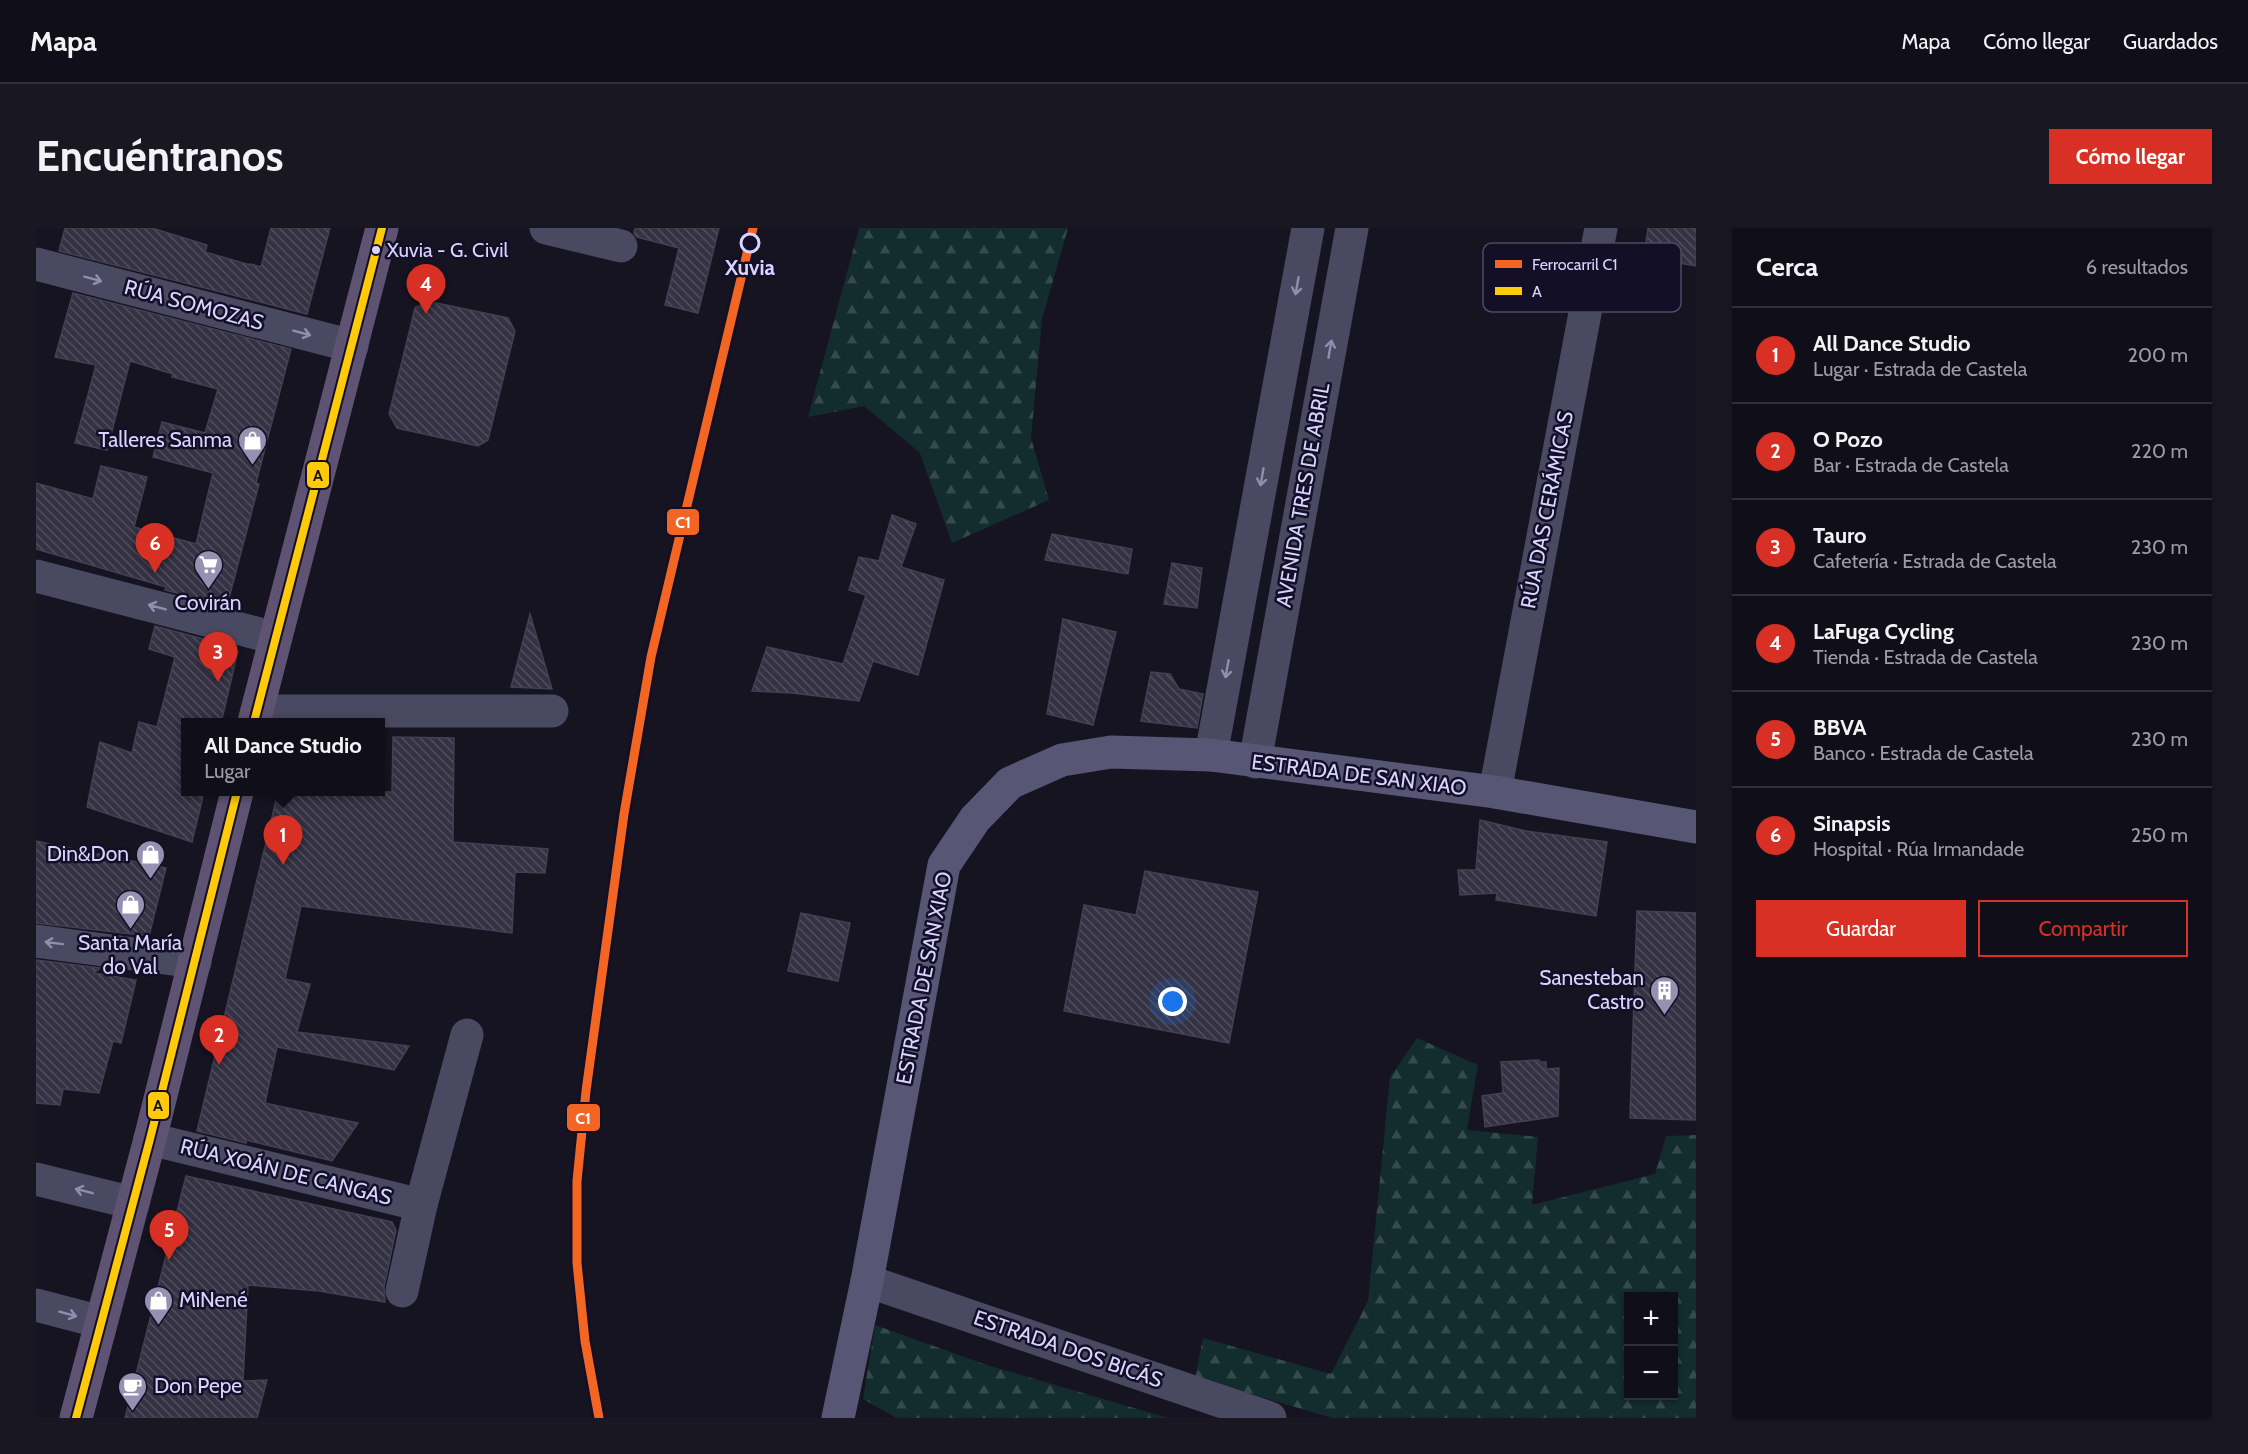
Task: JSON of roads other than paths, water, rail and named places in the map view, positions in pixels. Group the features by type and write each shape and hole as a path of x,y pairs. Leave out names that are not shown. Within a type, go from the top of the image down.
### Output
{"main road":[{"path":"256,717 382,228"},
{"path":"76,1418 150,1139 236,796"}],"street":[{"path":"546,228 621,246"},
{"name":"AVENIDA TRES DE ABRIL","path":"1211,755 1308,228"},
{"name":"AVENIDA TRES DE ABRIL","path":"1255,762 1352,228"},
{"name":"RÚA DAS CERÁMICAS","path":"1598,243 1601,228"},
{"name":"RÚA SOMOZAS","path":"36,264 352,346"},
{"name":"RÚA DAS CERÁMICAS","path":"1495,792 1585,312"},
{"path":"36,576 275,638"},
{"path":"256,717 552,711"},
{"name":"ESTRADA DE SAN XIAO","path":"838,1418 867,1281 944,865 975,819 1010,783 1062,760 1111,752 1211,755 1495,792 1696,827"},
{"path":"36,941 195,962"},
{"name":"RÚA XOÁN DE CANGAS","path":"402,1291 421,1205 467,1035"},
{"name":"RÚA XOÁN DE CANGAS","path":"150,1139 421,1205"},
{"path":"36,1179 133,1203"},
{"name":"ESTRADA DOS BICÁS","path":"867,1281 1270,1418"},
{"path":"36,1305 101,1322"}],"rail line":[{"name":"C1","path":"599,1418 585,1341 577,1263 577,1181 586,1091 624,814 651,657 753,228"}],"place":[{"name":"Xuvia","path":"750,243"},
{"name":"Xuvia - G. Civil","path":"376,250"},
{"name":"LaFuga Cycling","path":"426,314"},
{"name":"Talleres Sanma","path":"253,466"},
{"name":"Sinapsis","path":"155,573"},
{"name":"Covirán","path":"208,590"},
{"name":"Tauro","path":"218,682"},
{"name":"All Dance Studio","path":"283,865"},
{"name":"Din&Don","path":"150,880"},
{"name":"Santa María do Val","path":"130,930"},
{"name":"Sanesteban Castro","path":"1665,1016"},
{"name":"O Pozo","path":"219,1065"},
{"name":"BBVA","path":"169,1260"},
{"name":"MiNené","path":"158,1326"},
{"name":"Don Pepe","path":"133,1412"}]}
